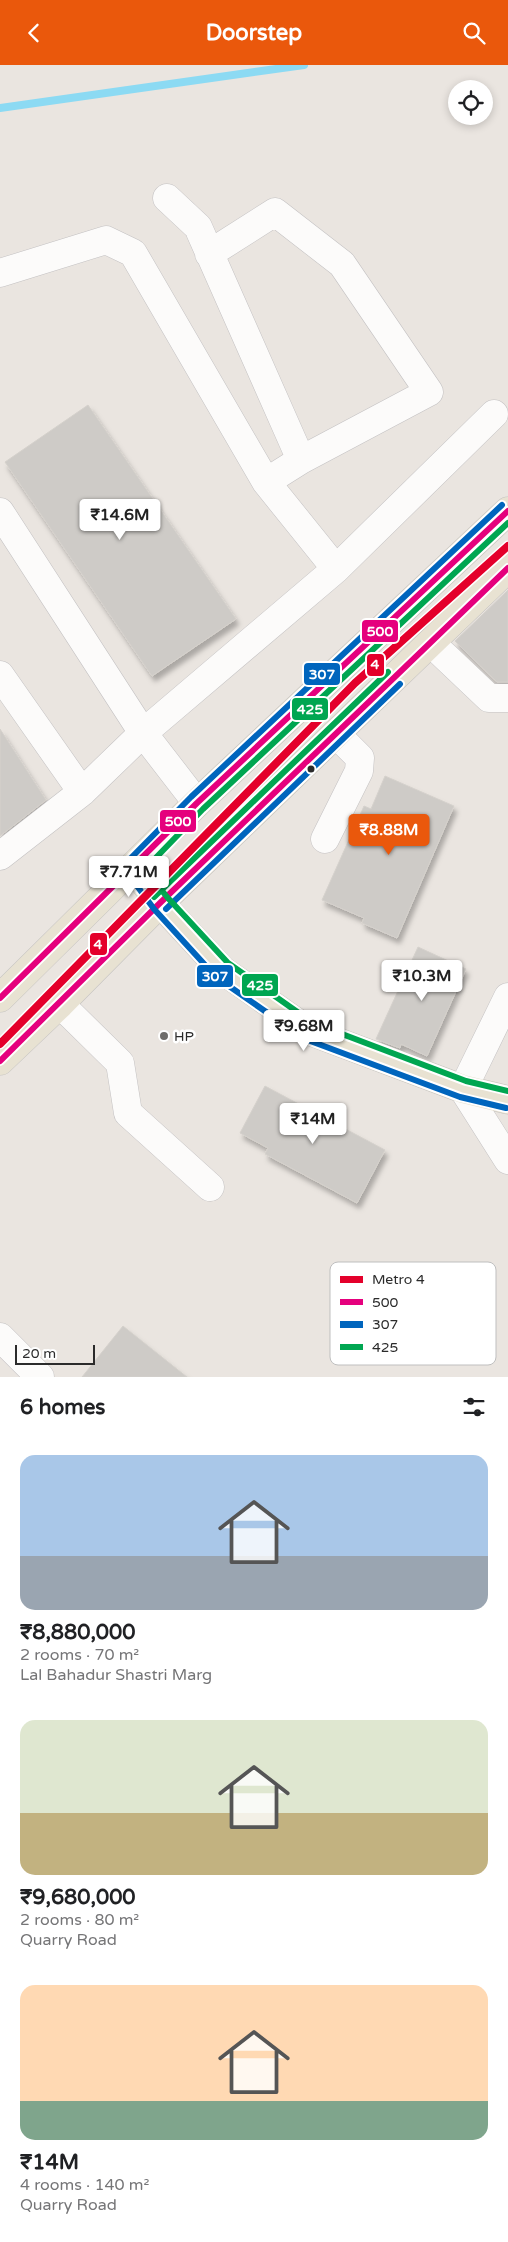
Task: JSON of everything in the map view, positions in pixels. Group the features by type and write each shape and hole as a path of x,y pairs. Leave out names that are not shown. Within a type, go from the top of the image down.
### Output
{"main road":[{"path":"0,998 197,803 508,511"},
{"path":"0,1061 60,1004 160,903 508,568"},
{"path":"133,868 160,903 222,970 309,1031 463,1089 508,1100"}],"street":[{"path":"167,198 198,227 300,460"},
{"path":"210,254 275,211 342,264 429,392 300,460 266,481"},
{"path":"0,273 106,240 133,253 266,481 336,569"},
{"path":"0,855 82,792 143,733 336,569 494,415"},
{"path":"0,512 143,733 197,803"},
{"path":"431,643 489,698 508,698"},
{"path":"0,675 82,792"},
{"path":"325,839 359,771 360,758 336,734"},
{"path":"508,997 463,1089 508,1159"},
{"path":"60,1004 120,1063 128,1113 210,1187"},
{"path":"0,1337 40,1377"}],"building":[{"path":"88,405 236,619 152,676 5,462"},
{"path":"508,590 508,682 497,682 455,641"},
{"path":"0,729 46,800 0,836"},
{"path":"385,776 454,806 397,938 362,923 364,918 322,900 364,806 371,809"},
{"path":"418,947 466,969 427,1056 401,1044 400,1048 376,1039"},
{"path":"265,1086 385,1150 357,1203 265,1154 268,1148 240,1133"},
{"path":"123,1326 187,1377 82,1377"}],"waterway":[{"path":"0,108 304,65"}],"metro line":[{"name":"4","path":"0,1044 355,683 508,546"}],"transit line":[{"name":"307","path":"502,505 191,797 127,862 124,868 154,909 216,977 305,1039 460,1097 506,1108"},
{"name":"500","path":"0,998 197,803 508,511"},
{"name":"425","path":"508,523 203,809 145,869 167,897 228,963 313,1023 466,1081 508,1091"},
{"name":"500","path":"0,1061 160,903 508,568"},
{"name":"425","path":"154,897 388,672"},
{"name":"307","path":"166,909 400,684"}],"place":[{"name":"HP","path":"164,1036"}]}
